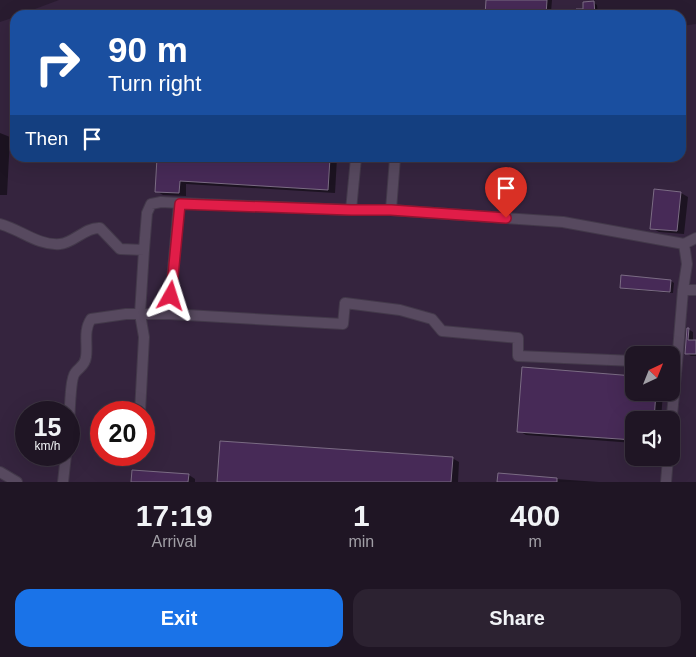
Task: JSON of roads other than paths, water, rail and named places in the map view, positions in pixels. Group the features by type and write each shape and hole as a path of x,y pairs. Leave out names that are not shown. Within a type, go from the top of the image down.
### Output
{"lane":[{"path":"351,210 356,162"},
{"path":"391,210 395,162"},
{"path":"141,401 144,337 140,314 147,213 151,204 160,202 391,210 563,222 684,244 696,238"},
{"path":"169,314 180,204"},
{"path":"0,224 9,226 36,240 59,244 72,241 93,228 100,228 120,249 144,250"},
{"path":"676,346 687,264 684,244"},
{"path":"683,290 696,290"},
{"path":"71,401 74,373 84,364 86,357 86,331 88,324 91,319 110,316 169,314 343,324 345,303 400,310 432,318 442,331 518,338 518,356 625,361"},
{"path":"63,482 65,466"},
{"path":"666,482 667,466"},
{"path":"0,472 17,482"}]}
